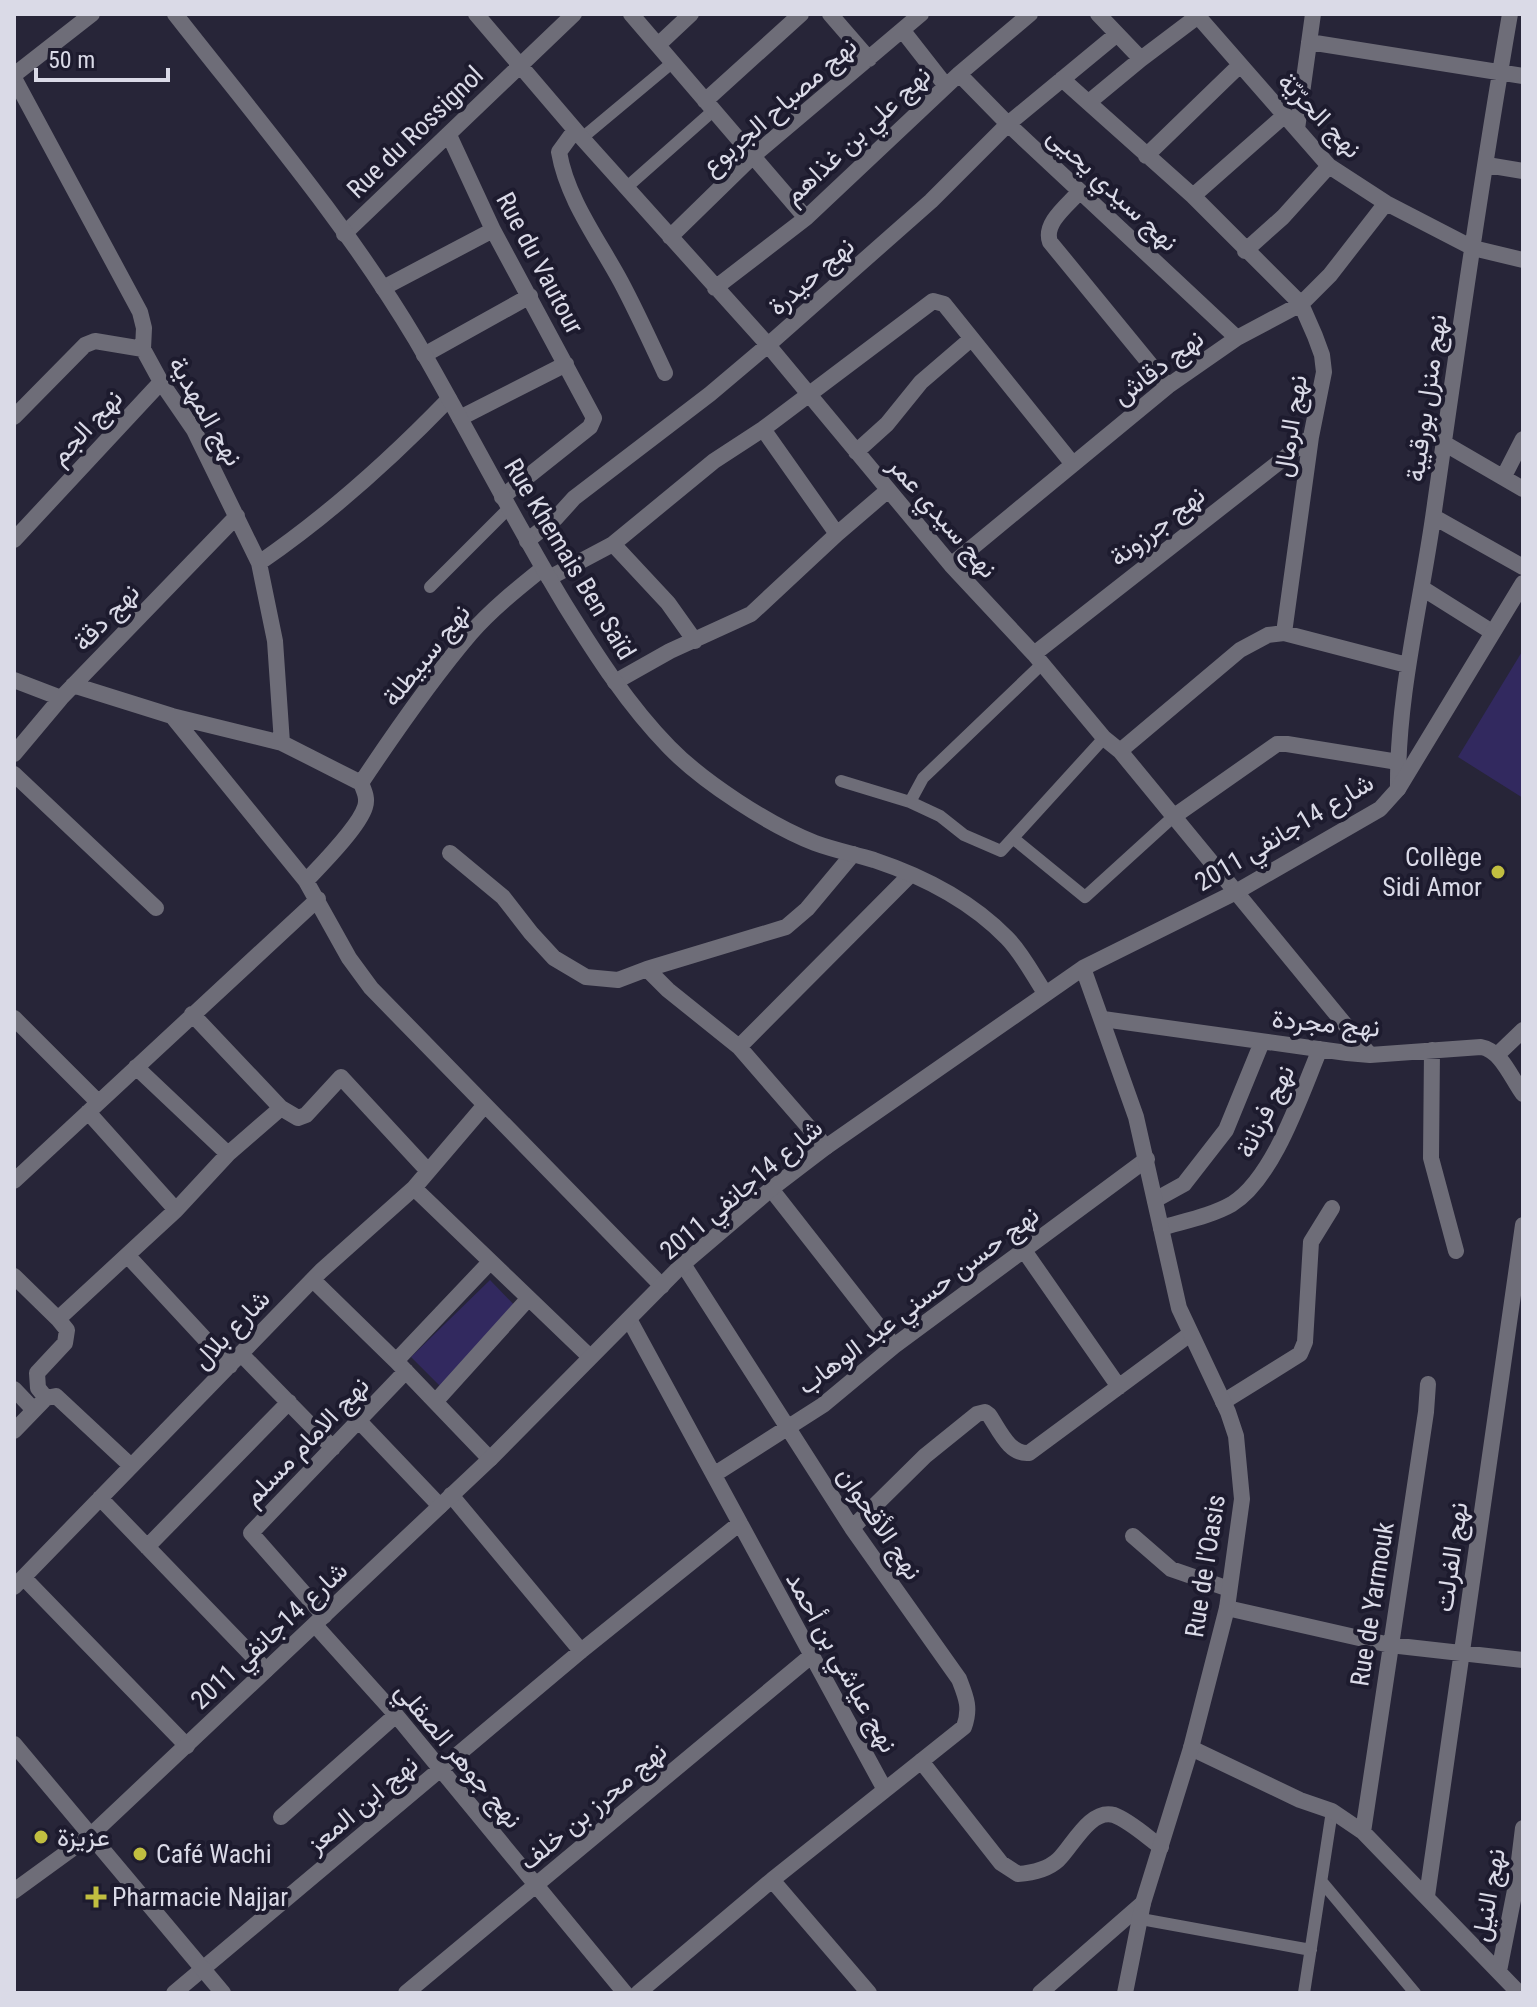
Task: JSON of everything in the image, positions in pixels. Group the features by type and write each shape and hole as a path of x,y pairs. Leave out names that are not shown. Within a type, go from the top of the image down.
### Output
{"street":[{"path":"14,76 92,14"},
{"name":"Rue Khemais Ben Saïd","path":"175,14 383,288 546,573 615,682 670,749 769,821 816,843 933,884 974,909 1005,936 1045,993"},
{"name":"نهج سيدي عمر","path":"476,14 768,345 951,565 1038,659 1104,738 1120,751 1370,1055"},
{"name":"Rue du Rossignol","path":"344,234 574,14"},
{"path":"631,14 806,218"},
{"path":"658,45 691,14"},
{"path":"627,187 801,14"},
{"path":"830,14 869,59"},
{"name":"نهج مصباح الجربوع","path":"670,237 753,156 921,14"},
{"name":"نهج علي بن غذاهم","path":"715,288 806,218 959,74 1030,14"},
{"path":"1098,14 1141,59"},
{"path":"1296,14 1311,28 1523,76"},
{"name":"نهج منزل بورقيبة","path":"1398,789 1407,665 1434,517 1442,442 1510,14"},
{"path":"1089,102 1197,15"},
{"name":"نهج الحرّيّة","path":"1197,15 1329,166 1386,203 1473,248 1523,260"},
{"path":"1297,129 1311,28"},
{"path":"903,31 946,86"},
{"name":"نهج حيدرة","path":"527,541 556,518 574,498 710,394 768,345 931,201 1008,124 1117,34"},
{"path":"665,373 623,284 579,205 562,169 559,152 673,62"},
{"path":"1146,156 1240,65"},
{"name":"نهج سيدي يحيى","path":"959,74 1008,124 1237,338"},
{"name":"نهج المهدية","path":"14,76 140,312 144,328 143,349 194,430 259,563 275,641 282,743"},
{"name":"نهج الرمال","path":"1062,79 1193,196 1301,304 1322,355 1324,372 1311,437 1284,633"},
{"path":"1193,196 1285,115"},
{"name":"Rue du Vautour","path":"449,135 493,230 592,413 593,423 590,427 505,503"},
{"path":"1487,165 1523,171"},
{"path":"1245,251 1283,217 1329,166"},
{"path":"1080,191 1050,226 1047,235 1057,252 1168,386"},
{"name":"نهج دقاش","path":"951,565 1168,386 1237,338 1301,304 1330,275 1386,203"},
{"path":"383,288 493,230"},
{"path":"424,355 530,296"},
{"name":"نهج سبيطلة","path":"361,783 402,722 470,633 505,599 546,573 613,544 714,461 763,429 933,301 944,304 971,339"},
{"path":"856,452 887,424 921,382 971,339 1072,463"},
{"path":"14,417 85,345 95,341 143,349"},
{"path":"460,418 566,364"},
{"name":"نهج الجم","path":"14,540 161,382"},
{"path":"259,563 296,537 389,460 449,399"},
{"path":"763,429 837,534"},
{"name":"نهج جرزونة","path":"1038,659 1311,437"},
{"path":"1504,476 1523,439"},
{"path":"1442,442 1523,489"},
{"path":"615,682 670,651 751,614 887,491"},
{"path":"430,587 505,503"},
{"name":"نهج دقة","path":"14,754 73,685 237,516"},
{"path":"1434,517 1523,567"},
{"path":"613,544 668,603 695,641"},
{"name":"شارع 14جانفي 2011","path":"14,1891 91,1835 187,1746 490,1459 683,1264 771,1189 826,1147 1083,968 1236,892 1380,809 1398,789 1523,583"},
{"path":"1422,588 1492,632"},
{"path":"1120,751 1240,650 1268,635 1284,633 1407,665"},
{"path":"910,802 923,778 1038,659"},
{"path":"14,680 61,698"},
{"path":"73,685 172,716 282,743 361,783 366,795 365,808 339,846 306,881"},
{"path":"172,716 306,881 329,925 371,988 662,1286"},
{"path":"841,781 910,802 940,816 964,835 1001,851 1104,738"},
{"path":"1014,839 1085,897 1173,817 1277,744 1398,762"},
{"path":"14,774 156,908"},
{"path":"450,853 503,897 554,958 586,977 618,980 786,927 807,909 853,854"},
{"path":"739,1047 910,875"},
{"path":"14,1181 318,899"},
{"name":"Rue de l'Oasis","path":"1083,968 1136,1117 1179,1308 1236,1436 1242,1499 1227,1608 1191,1748 1142,1911 1125,1993"},
{"path":"647,969 668,990 739,1047 826,1147"},
{"path":"192,1014 270,1099 298,1118 306,1115 341,1077 428,1171"},
{"path":"14,1018 93,1107 176,1210"},
{"name":"نهج مجردة","path":"1103,1019 1370,1055 1481,1047 1491,1049 1497,1055"},
{"path":"1522,1090 1497,1055 1523,1030"},
{"path":"1155,1200 1184,1184 1226,1130 1262,1042"},
{"name":"نهج فرنانة","path":"1161,1228 1232,1203 1258,1178 1276,1152 1320,1049"},
{"path":"1432,1050 1431,1158 1456,1251"},
{"path":"136,1067 228,1154"},
{"name":"شارع بلال","path":"19,1582 313,1280 414,1188 484,1106"},
{"path":"58,1319 176,1210 228,1154 281,1108"},
{"name":"نهج حسن حسني عبد الوهاب","path":"715,1474 823,1405 894,1346 1147,1159"},
{"path":"414,1188 590,1357"},
{"path":"771,1189 894,1346"},
{"path":"1223,1402 1300,1354 1305,1342 1311,1242 1332,1208"},
{"name":"نهج الفرلت","path":"1427,1896 1523,1225"},
{"path":"1023,1249 1119,1387"},
{"path":"127,1255 236,1360 289,1402 333,1448"},
{"name":"نهج الامام مسلم","path":"319,1621 251,1533 359,1421 401,1366 489,1263"},
{"name":"نهج الأقحوان","path":"683,1264 852,1528 959,1679 968,1700 969,1713 964,1727 885,1790"},
{"path":"15,1279 67,1330 65,1343 37,1373 40,1404"},
{"path":"313,1280 490,1459"},
{"path":"436,1401 528,1299"},
{"name":"نهج عياشي بن أحمد","path":"629,1319 885,1790 638,1993"},
{"path":"852,1528 925,1456 977,1414 985,1412 989,1415 1013,1450 1029,1453 1190,1334"},
{"name":"Rue de Yarmouk","path":"1363,1832 1428,1384"},
{"path":"14,1389 40,1404"},
{"path":"14,1431 40,1404 56,1396 130,1465"},
{"path":"147,1547 289,1402"},
{"path":"359,1421 446,1501 581,1651"},
{"path":"100,1498 266,1670"},
{"name":"نهج ابن المعز","path":"174,1993 581,1651 740,1523"},
{"path":"1133,1536 1171,1569 1229,1589"},
{"path":"19,1582 187,1746"},
{"path":"1227,1608 1390,1645 1523,1660"},
{"name":"نهج جوهر الصقلي","path":"319,1621 625,1993"},
{"name":"نهج محرز بن خلف","path":"406,1993 811,1656"},
{"path":"281,1817 396,1715"},
{"path":"14,1744 223,1993"},
{"path":"1191,1748 1300,1800 1332,1811 1363,1832 1519,1993"},
{"path":"921,1761 1001,1863 1018,1874 1045,1868 1058,1860 1086,1826 1106,1814 1116,1816 1161,1847"},
{"path":"1304,1993 1332,1811"},
{"name":"نهج النيل","path":"1499,1971 1516,1885 1523,1828"},
{"path":"772,1880 869,1993"},
{"path":"1322,1882 1415,1993"},
{"path":"1040,1993 1142,1911 1311,1950"}],"shaded area":[{"path":"1523,650 1523,798 1458,757"},
{"path":"490,1280 521,1312 442,1388 411,1357"}],"place":[{"name":"Collège Sidi Amor","path":"1498,872"},
{"name":"عزيزة","path":"41,1837"},
{"name":"Café Wachi","path":"140,1854"},
{"name":"Pharmacie Najjar","path":"96,1897"}]}
